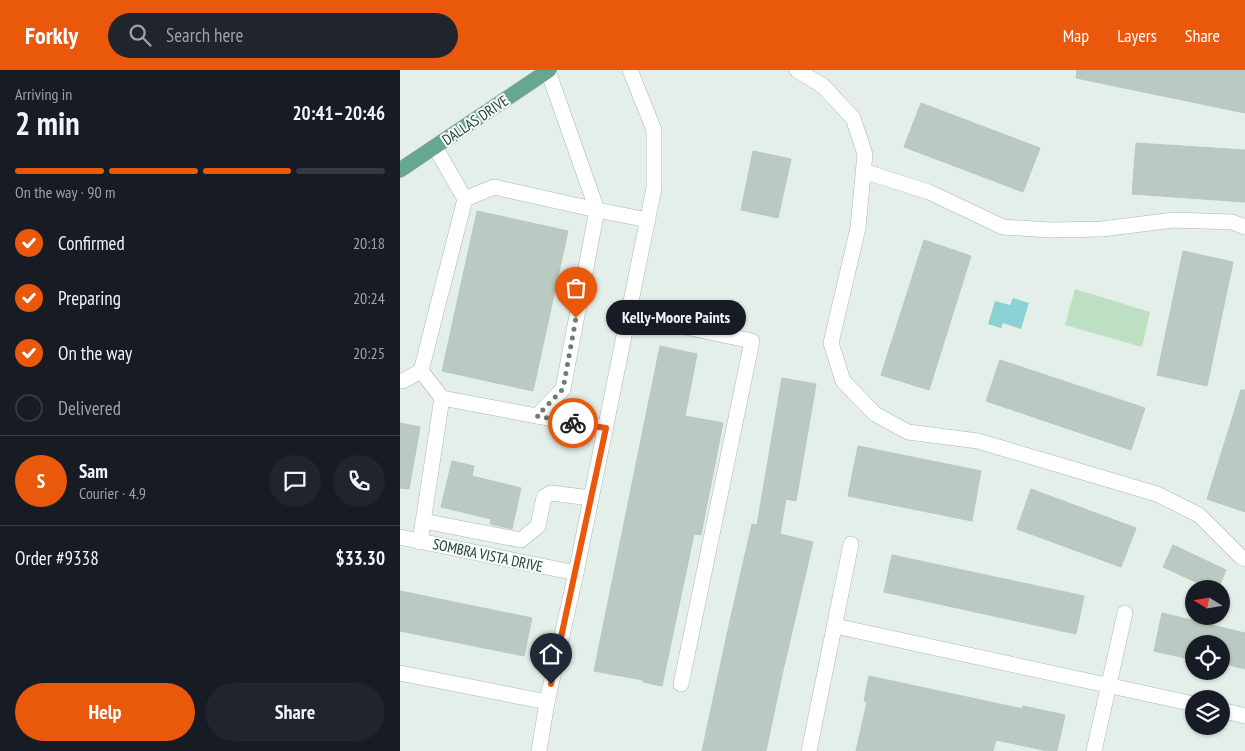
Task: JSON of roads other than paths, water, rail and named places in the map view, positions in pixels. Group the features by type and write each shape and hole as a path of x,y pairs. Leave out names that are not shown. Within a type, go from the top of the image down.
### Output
{"main road":[{"name":"DALLAS DRIVE","path":"400,170 548,71"}],"street":[{"path":"540,751 547,702 576,573 654,188 654,130 630,70"},
{"path":"797,70 823,86 854,118 865,154 858,228 830,342 843,381 875,414 908,432 978,441 1157,494 1199,515 1245,559"},
{"path":"537,416 563,389 596,210 548,71"},
{"path":"400,381 421,371 464,199 435,147"},
{"path":"864,171 929,192 1003,226 1050,230 1102,229 1174,220 1232,222 1245,227"},
{"path":"464,199 494,187 648,220"},
{"path":"629,315 752,341 681,684"},
{"path":"421,371 442,398 606,428"},
{"path":"420,542 442,398"},
{"path":"423,521 521,540 538,526 544,497 551,493 591,498"},
{"name":"SOMBRA VISTA DRIVE","path":"400,538 576,573"},
{"path":"809,751 851,544"},
{"path":"1094,751 1125,614"},
{"path":"835,626 1185,702"},
{"path":"400,673 547,702"},
{"path":"1230,712 1245,716"}],"water":[{"path":"1013,298 1029,303 1021,329 1003,323 1001,328 988,324 995,301 1010,305"}],"place":[{"name":"Kelly-Moore Paints","path":"576,318"}]}
